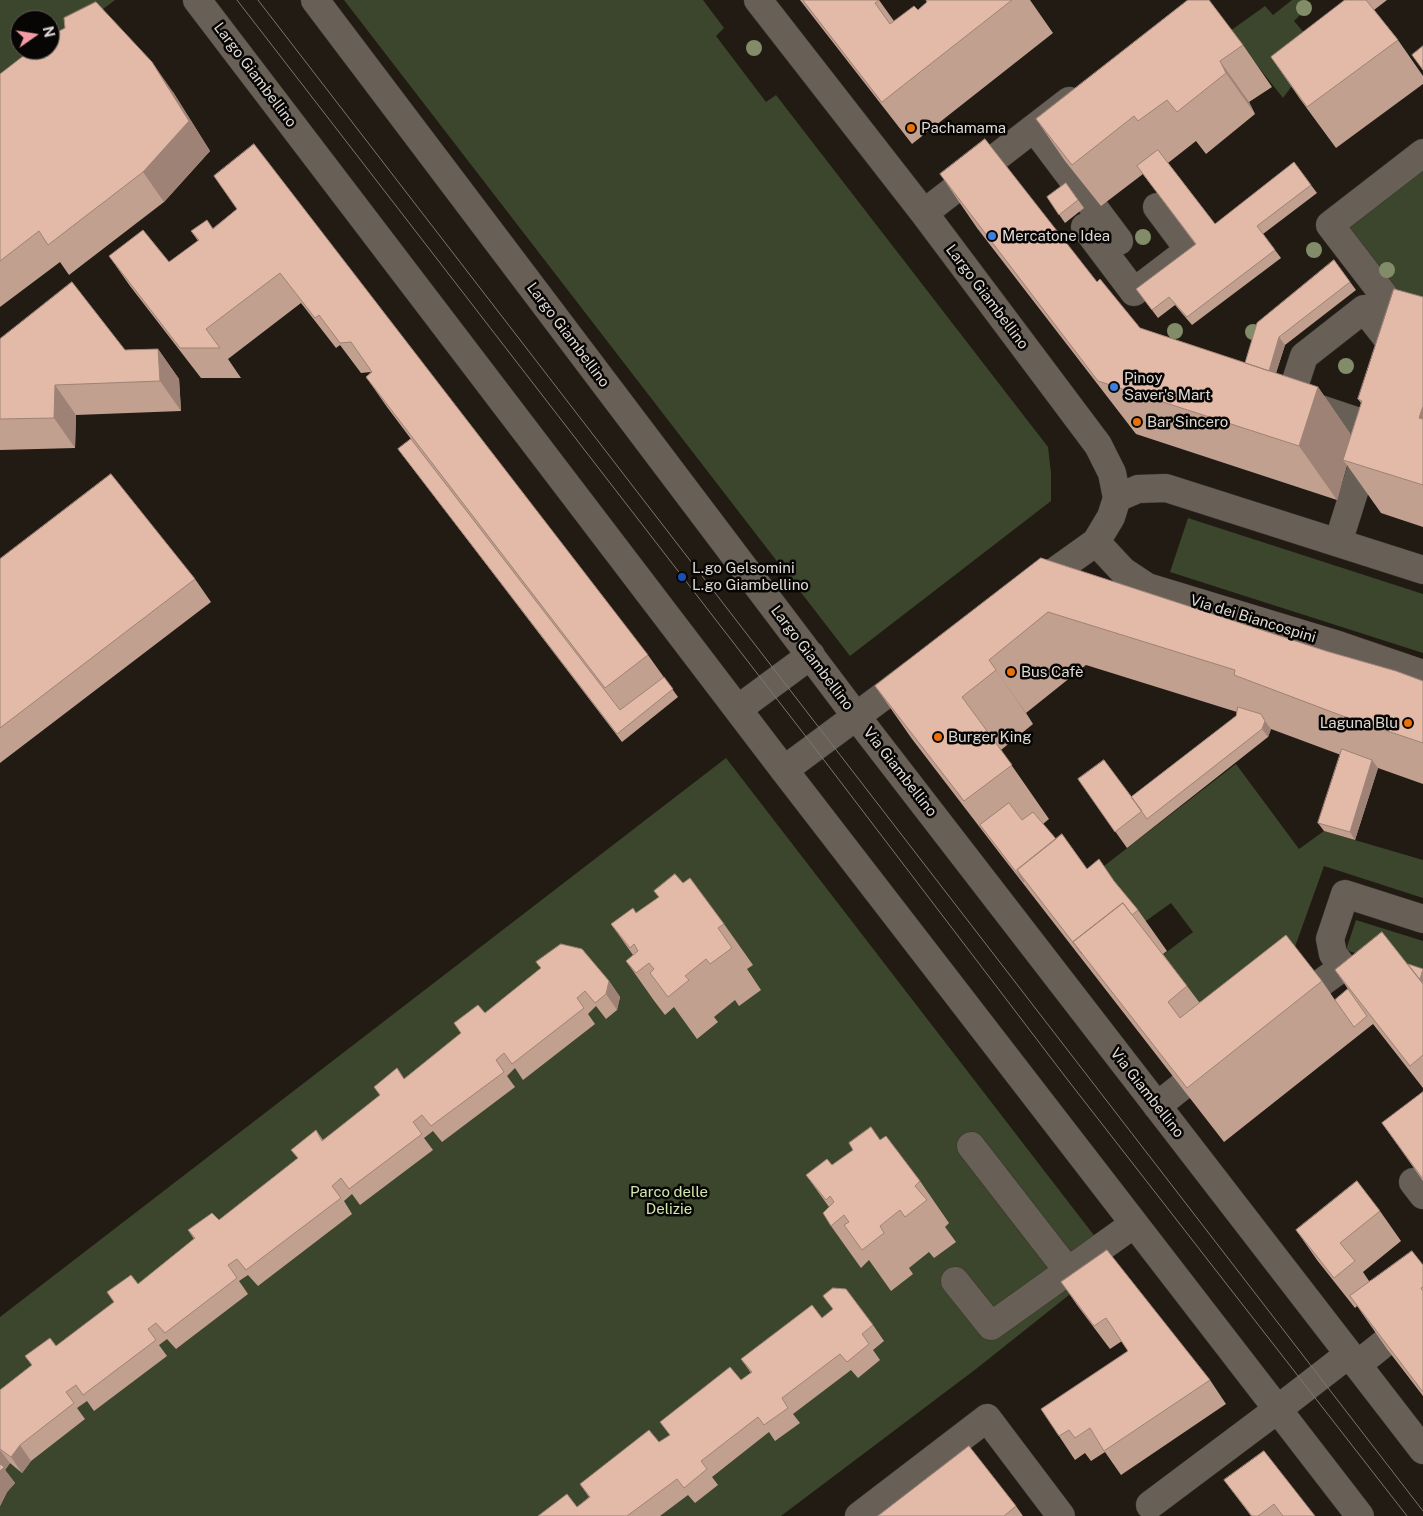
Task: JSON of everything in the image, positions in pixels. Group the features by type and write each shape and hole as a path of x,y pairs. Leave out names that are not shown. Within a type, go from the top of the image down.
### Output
{"street":[{"name":"Largo Giambellino","path":"198,0 784,770"},
{"name":"Largo Giambellino","path":"315,0 856,716 934,658"},
{"name":"Largo Giambellino","path":"758,0 924,213 1098,445 1112,474 1117,498"},
{"path":"924,213 1087,87"},
{"path":"1034,128 1149,280"},
{"path":"1346,545 1384,417 1290,399 1304,356 1364,308 1398,352 1399,380 1417,353 1420,334 1330,224 1423,153"},
{"path":"1085,227 1134,292 1189,250 1157,207"},
{"path":"1015,600 1096,542 1111,517 1117,498 1138,489 1166,488 1423,570"},
{"name":"Via dei Biancospini","path":"1096,542 1123,571 1148,587 1338,645 1423,674"},
{"path":"738,709 811,655"},
{"name":"Via Giambellino","path":"784,770 856,716 1423,1450"},
{"path":"784,770 1360,1516"},
{"path":"1273,1018 1343,967 1333,954 1330,939 1345,894 1423,919"},
{"path":"1157,1106 1181,1087"},
{"path":"971,1146 1068,1271"},
{"path":"955,1281 992,1326 1134,1224"},
{"path":"1150,1506 1278,1410 1423,1312"},
{"path":"859,1516 987,1418 1061,1516"}],"green space":[{"path":"0,0 115,0 60,41 60,10 10,10 10,60 36,60 0,87"},
{"path":"344,0 703,0 724,28 716,36 766,102 776,95 1048,447 1051,473 1051,501 850,656"},
{"path":"1292,0 1306,0 1310,5 1294,21 1306,35 1312,59 1283,98 1230,31 1265,6 1273,15"},
{"path":"1423,160 1423,310 1417,311 1349,242 1348,223"},
{"path":"1188,518 1423,594 1423,653 1170,572"},
{"name":"Parco delle Delizie","path":"726,758 1113,1260 976,1369 781,1516 0,1516 0,1317"},
{"path":"1236,764 1299,849 1324,831 1423,860 1423,898 1324,866 1282,983 1225,1039 1160,957 1193,932 1171,903 1143,923 1091,876"},
{"path":"1356,920 1423,941 1423,976 1346,950"}],"building":[{"path":"803,0 879,0 875,3 890,24 914,6 918,10 927,2 926,0 1012,0 882,102"},
{"path":"1188,0 1209,0 1243,45 1220,61 1226,73 1177,112 1167,100 1138,121 1134,116 1072,165 1036,119"},
{"path":"1345,0 1366,0 1398,40 1307,107 1271,57"},
{"path":"96,2 152,62 189,121 143,172 48,245 39,231 0,261 0,74 18,60 60,60 60,31 65,28 64,18"},
{"path":"1423,46 1423,70 1412,55"},
{"path":"985,139 1097,282 1100,279 1140,328 1318,387 1299,446 1098,381 940,174"},
{"path":"254,144 648,655 605,688 366,377 372,372 351,342 340,343 319,315 315,318 280,273 206,329 220,348 180,348 109,256 143,230 169,262 199,240 191,231 207,220 213,229 237,209 214,176"},
{"path":"1158,150 1215,224 1294,162 1311,185 1257,226 1275,250 1187,317 1169,297 1152,310 1136,289 1196,244 1137,166"},
{"path":"1066,183 1078,200 1059,215 1047,197"},
{"path":"1334,260 1350,282 1279,337 1269,371 1245,363 1257,323"},
{"path":"72,282 125,350 158,349 160,381 55,385 54,418 0,419 0,339"},
{"path":"1394,289 1423,297 1423,406 1419,418 1423,419 1423,485 1343,460 1362,401 1358,399"},
{"path":"411,439 620,710 664,677 673,689 617,734 398,449"},
{"path":"111,474 195,579 0,728 0,559"},
{"path":"1041,558 1423,681 1423,743 1340,715 1234,675 1235,670 1048,612 989,660 996,670 962,697 1012,765 964,801 875,686"},
{"path":"1238,707 1261,714 1265,721 1262,729 1147,819 1131,797 1236,716"},
{"path":"1342,749 1372,760 1350,832 1318,823"},
{"path":"1104,760 1142,811 1115,832 1078,779"},
{"path":"1009,803 1022,820 1033,812 1056,839 1017,870 1024,882 980,825"},
{"path":"1062,834 1087,869 1099,859 1138,910 1132,915 1123,903 1073,942 1082,954 1017,870"},
{"path":"675,874 683,883 690,878 724,924 718,928 732,948 710,964 706,959 685,976 689,980 668,997 650,973 654,969 649,963 636,973 626,961 638,951 634,944 630,948 611,924 633,908 636,913 659,897 654,891"},
{"path":"1123,903 1187,986 1168,1002 1180,1018 1286,935 1322,981 1187,1088 1073,942"},
{"path":"1382,932 1423,984 1423,1055 1410,1066 1335,970"},
{"path":"561,944 582,949 609,981 606,994 595,1003 585,991 577,998 584,1008 512,1064 504,1053 496,1060 504,1072 431,1126 422,1115 413,1122 422,1134 349,1189 341,1178 332,1186 341,1198 246,1270 237,1259 228,1265 237,1278 165,1333 156,1323 148,1329 156,1340 83,1395 76,1385 66,1392 74,1403 20,1445 11,1457 0,1449 0,1390 32,1365 25,1356 50,1338 56,1346 114,1302 107,1292 131,1275 138,1284 195,1238 188,1230 212,1213 219,1220 298,1158 291,1150 316,1130 322,1141 380,1095 374,1087 397,1068 404,1079 461,1033 454,1023 478,1005 485,1013 541,968 536,962"},
{"path":"1408,964 1423,969 1420,979"},
{"path":"1348,989 1367,1016 1354,1027 1335,1000"},
{"path":"1423,1092 1423,1179 1382,1123"},
{"path":"871,1127 880,1140 886,1136 920,1181 915,1186 927,1200 905,1217 900,1210 880,1226 884,1233 862,1250 844,1225 849,1222 844,1215 831,1226 823,1213 834,1202 830,1196 826,1200 806,1175 827,1159 832,1165 853,1150 849,1143"},
{"path":"1357,1181 1380,1211 1340,1243 1355,1261 1334,1278 1296,1230"},
{"path":"1107,1250 1210,1380 1104,1451 1090,1428 1075,1438 1069,1430 1059,1436 1041,1409 1128,1351 1106,1318 1094,1326 1061,1282"},
{"path":"1412,1251 1423,1265 1423,1287 1421,1288 1423,1291 1423,1392 1350,1296"},
{"path":"833,1288 846,1289 873,1325 862,1334 869,1344 847,1362 840,1354 782,1398 788,1408 764,1425 758,1417 701,1461 707,1469 684,1488 677,1479 627,1516 538,1516 567,1494 577,1507 590,1497 580,1484 649,1430 659,1442 670,1435 660,1422 730,1367 741,1380 752,1372 741,1359 812,1305 822,1318 833,1309 823,1296"},
{"path":"969,1446 1016,1506 1004,1516 878,1516"},
{"path":"1264,1451 1315,1516 1283,1516 1274,1504 1258,1516 1252,1516 1224,1480"}],"tram line":[{"path":"237,0 814,747 1067,1079 1407,1516"},
{"path":"258,0 1423,1511"}],"place":[{"name":"Pachamama","path":"911,128"},
{"name":"Mercatone Idea","path":"992,236"},
{"name":"Pinoy Saver's Mart","path":"1114,387"},
{"name":"Bar Sincero","path":"1137,422"},
{"name":"L.go Gelsomini L.go Giambellino","path":"682,577"},
{"name":"Bus Cafè","path":"1011,672"},
{"name":"Laguna Blu","path":"1408,723"},
{"name":"Burger King","path":"938,737"}]}
